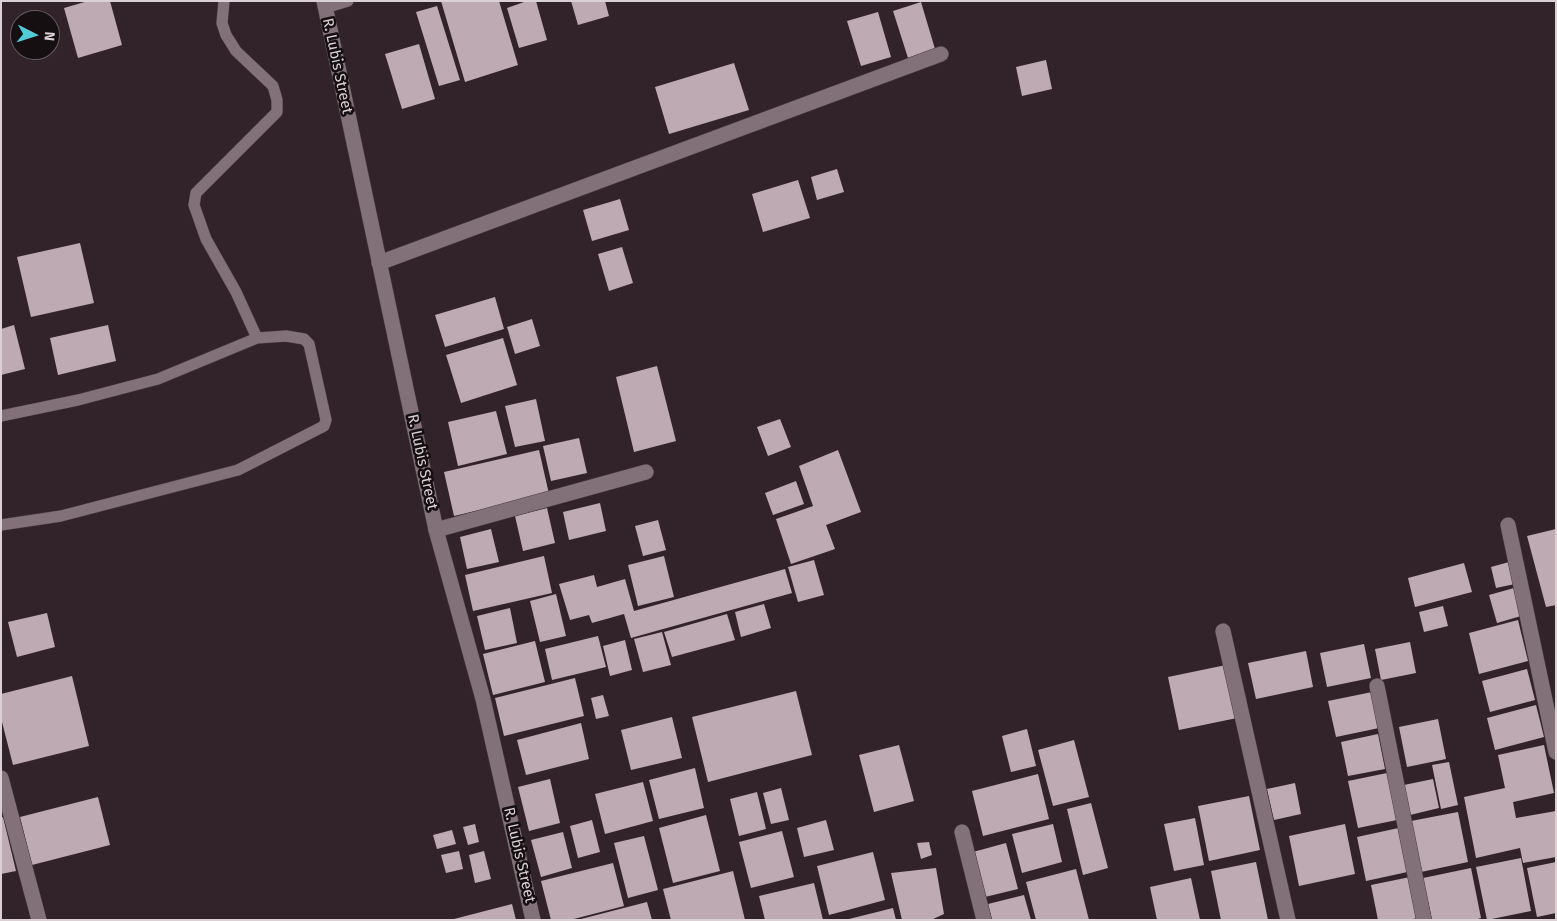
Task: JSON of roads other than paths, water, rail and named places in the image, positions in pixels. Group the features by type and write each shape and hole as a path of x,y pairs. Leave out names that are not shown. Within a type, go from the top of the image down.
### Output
{"street":[{"name":"R. Lubis Street","path":"324,5 436,530 483,699 533,920"},
{"path":"379,263 941,54"},
{"path":"436,530 646,472"},
{"path":"1508,525 1556,752"},
{"path":"1223,631 1288,920"},
{"path":"1377,686 1424,920"},
{"path":"1,778 39,920"},
{"path":"962,832 984,920"}],"lane":[{"path":"224,1 222,23 226,34 236,50 273,86 277,100 277,112 196,193 194,205 206,239 236,292 257,338"},
{"path":"324,5 348,1"},
{"path":"1,416 78,400 158,379 257,338 295,337 304,339 309,344 326,416 324,426 238,470 61,516 1,525"}]}
